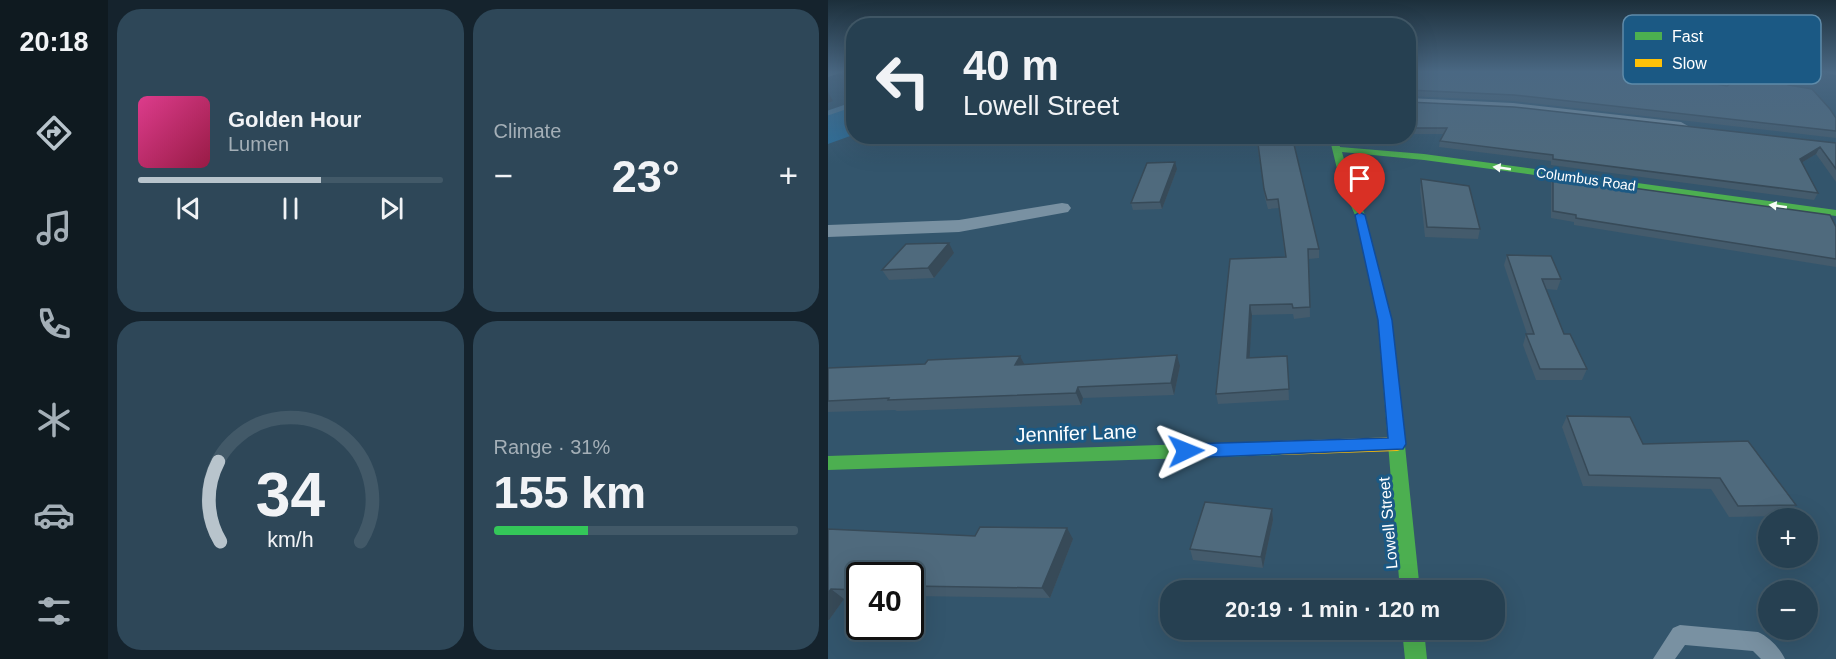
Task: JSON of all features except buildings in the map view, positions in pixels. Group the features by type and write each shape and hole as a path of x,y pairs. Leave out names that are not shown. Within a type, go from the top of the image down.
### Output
{"street":[{"path":"1416,102 1513,107 1695,128"},
{"name":"Lowell Street","path":"1334,144 1345,181 1360,215 1380,294 1389,345 1409,580"},
{"name":"Columbus Road","path":"1340,144 1836,213"},
{"path":"828,231 959,226 1062,208"},
{"name":"Jennifer Lane","path":"828,463 1397,444"},
{"path":"1414,640 1416,659"}],"lane":[{"path":"1663,659 1680,635 1758,642 1775,659"}],"shaded area":[{"path":"846,107 846,138 828,144 828,114"}],"waterway":[{"path":"828,113 846,107"}],"traffic: fast":[{"path":"1335,144 1345,181 1360,215 1385,320 1409,580"},
{"path":"1335,149 1424,157 1836,213"},
{"path":"828,463 1282,448"},
{"path":"1414,640 1416,659"}],"traffic: slow":[{"path":"1282,448 1397,444"}],"route":[{"path":"1186,451 1397,444 1385,320 1360,215"}]}
